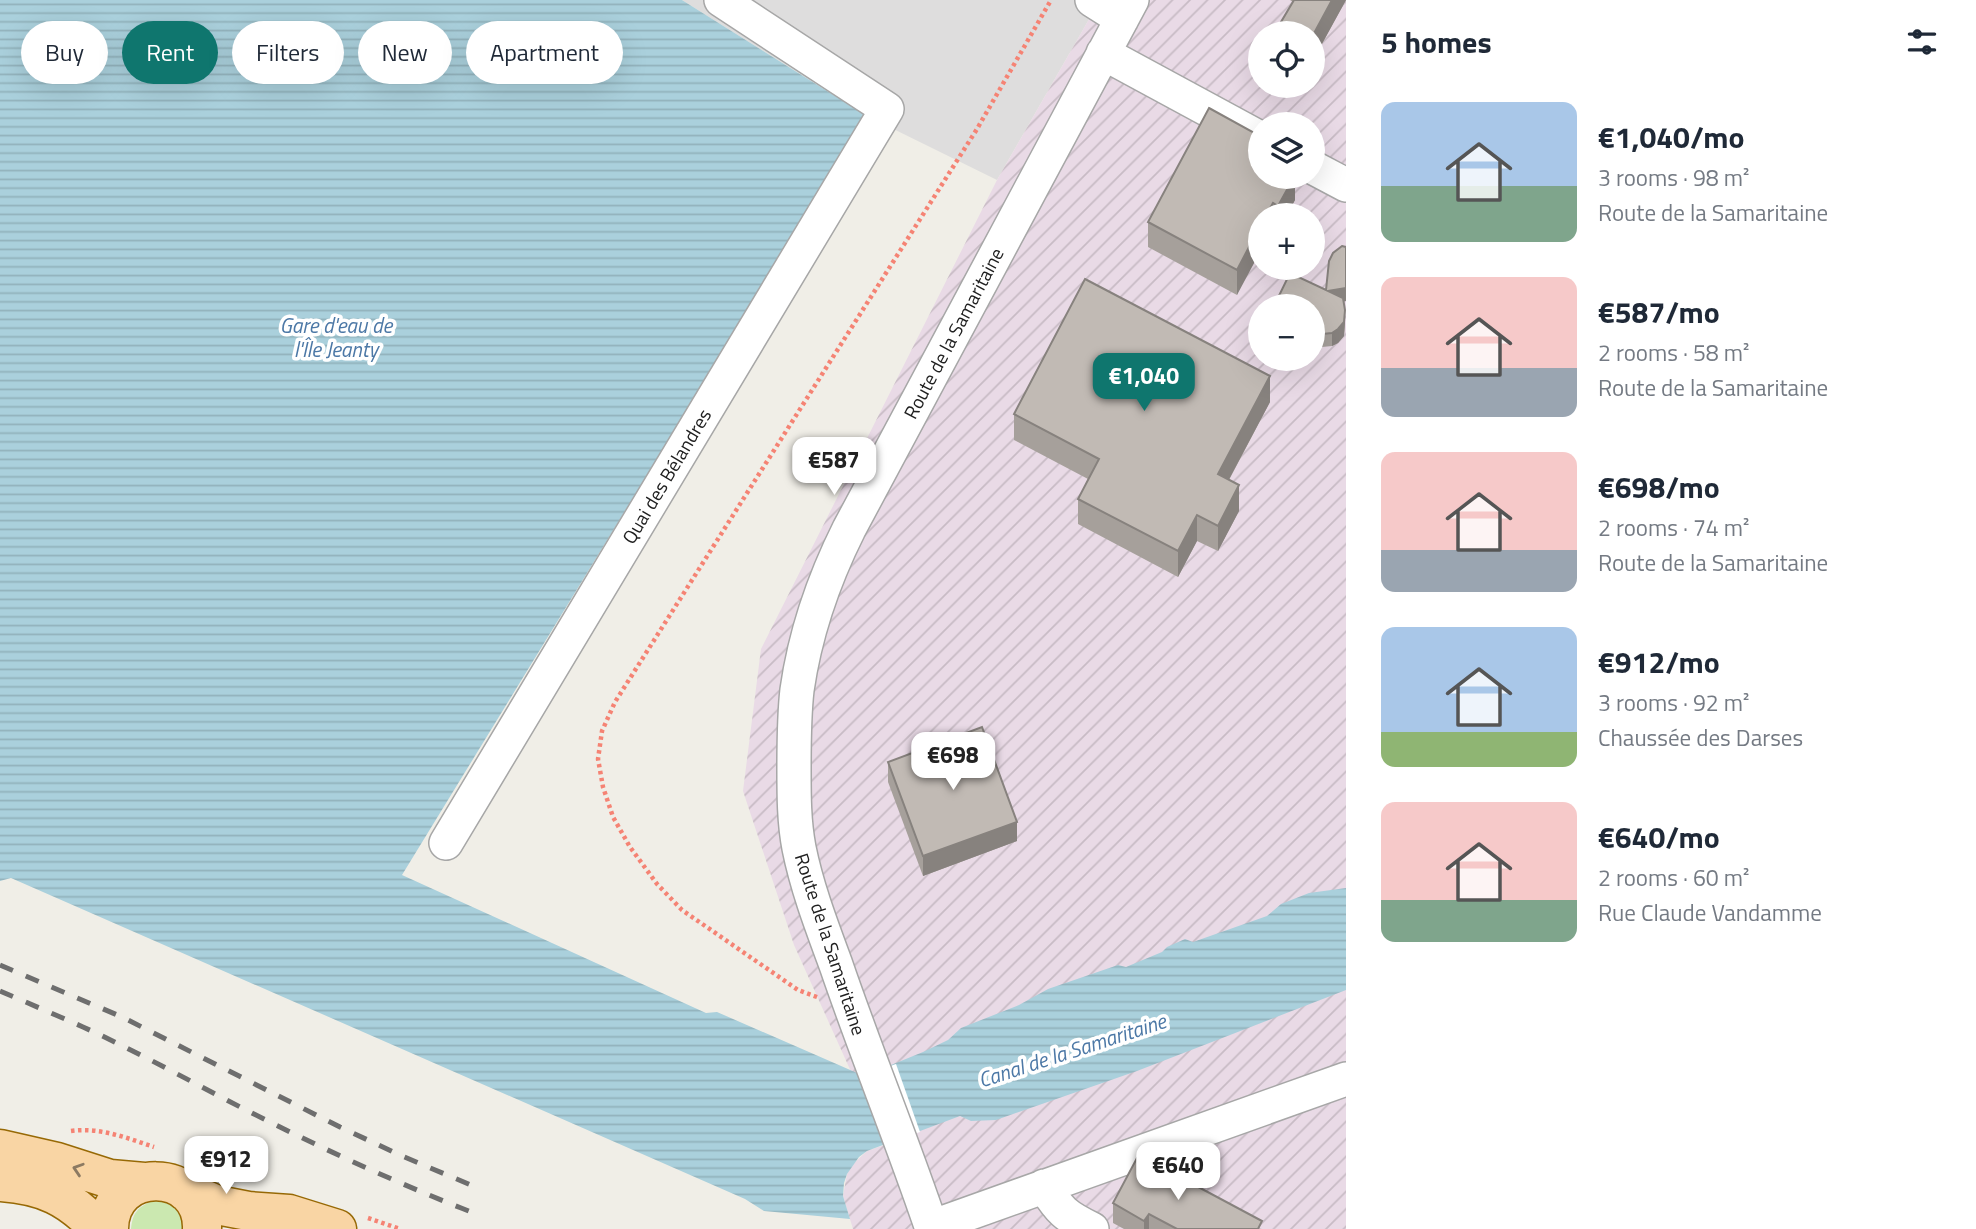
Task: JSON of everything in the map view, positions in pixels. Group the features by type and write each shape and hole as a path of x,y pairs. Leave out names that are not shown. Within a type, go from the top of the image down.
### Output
{"main road":[{"path":"0,1149 42,1158 110,1179 164,1181 175,1184 193,1198 199,1208 202,1229"},
{"path":"0,1182 35,1187 56,1194 76,1206 99,1229"},
{"path":"109,1229 110,1216 117,1202 127,1191 145,1182"},
{"path":"185,1191 217,1205 248,1211 277,1212 337,1229"}],"street":[{"name":"Quai des Bélandres","path":"446,843 887,109 721,0"},
{"path":"1092,0 1127,9"},
{"name":"Route de la Samaritaine","path":"931,1228 850,1008 811,894 799,849 795,820 794,730 797,691 813,622 829,573 849,529 1127,9"},
{"path":"1103,53 1248,132"},
{"path":"1325,174 1346,185"},
{"path":"931,1228 1346,1079"},
{"path":"1044,1186 1056,1206 1092,1229"}],"path":[{"path":"850,1008 798,990 682,910 657,884 613,817 603,787 598,759 602,731 615,702 977,129 1051,0"}],"shaded area":[{"path":"682,0 1100,0 997,180 867,116"},
{"path":"1100,0 1346,0 1346,1229 853,1229 843,1196 847,1174 852,1165 867,1151 884,1145 794,945 743,791 761,649 997,180"}],"green space":[{"path":"153,1201 174,1208 178,1212 183,1229 131,1229 137,1211"}],"water":[{"name":"Gare d'eau de l'Île Jeanty","path":"0,0 682,0 867,116 402,875 706,1013 717,1012 864,1076 923,1052 948,1040 961,1028 1019,1005 1048,989 1118,965 1126,967 1185,939 1193,942 1267,916 1281,904 1309,893 1346,888 1346,990 1137,1071 996,1120 971,1121 960,1116 867,1151 859,1157 844,1183 843,1196 850,1219 764,1211 745,1199 11,878 0,881"}],"pier":[{"path":"896,1064 920,1132 888,1143 864,1076"}],"building":[{"path":"1294,0 1332,0 1321,21 1282,21"},
{"path":"1209,108 1248,129 1248,189 1287,189 1280,203 1248,203 1248,249 1237,270 1148,222"},
{"path":"1342,246 1346,247 1346,288 1328,291 1343,298 1344,322 1332,333 1325,334 1325,294 1280,294 1287,280 1305,280 1326,290 1329,261 1333,253"},
{"path":"1085,279 1248,364 1248,371 1260,371 1270,376 1218,474 1239,485 1218,526 1197,515 1178,551 1078,499 1099,459 1014,414"},
{"path":"982,727 1017,822 923,856 888,762"},
{"path":"1137,1158 1174,1174 1262,1221 1258,1229 1177,1229 1149,1214 1144,1221 1113,1203"}],"railway":[{"path":"0,965 122,1017 340,1127 478,1188"},
{"path":"0,991 73,1022 335,1153 479,1215"}],"water label":[{"name":"Canal de la Samaritaine","path":"1072,1050"}]}
